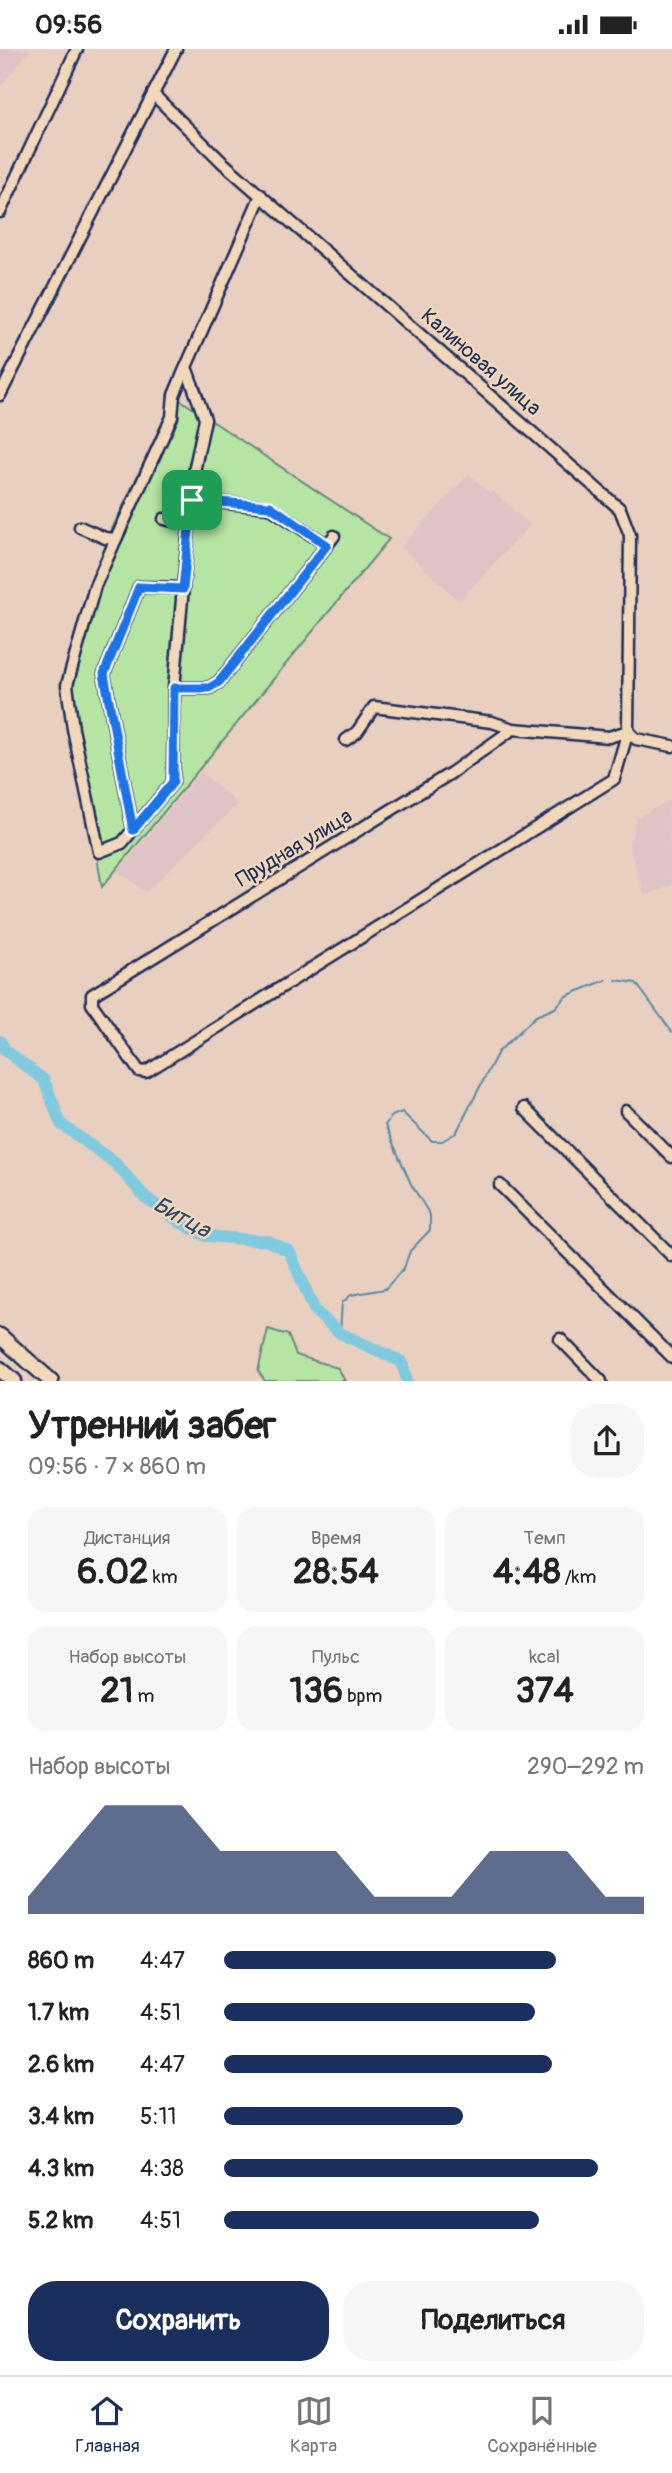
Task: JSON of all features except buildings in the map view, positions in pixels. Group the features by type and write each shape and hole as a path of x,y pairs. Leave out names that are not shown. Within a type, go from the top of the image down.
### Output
{"highway":[{"path":"0,1336 51,1381"},
{"path":"0,1369 14,1381"}],"street":[{"path":"0,212 77,49"},
{"path":"0,395 176,49"},
{"name":"Калиновая улица","path":"92,995 92,1004 107,1026 139,1071 146,1072 614,779 628,731 630,535 620,509 261,195 153,94"},
{"path":"186,367 205,419 192,500 174,688 173,782 116,848 99,852 68,696 70,669 101,569 167,431 172,417 174,395 186,367 261,195"},
{"path":"192,500 270,506 327,545"},
{"path":"164,519 190,525"},
{"path":"80,527 105,538 116,539"},
{"path":"174,688 209,688 219,682 334,536"},
{"path":"133,830 104,674 139,587 183,589"},
{"path":"346,740 357,732 374,706 492,722 513,729 609,737 628,731 636,739 672,746"},
{"name":"Прудная улица","path":"92,995 451,773 513,729"},
{"path":"524,1108 672,1257"},
{"path":"626,1111 672,1157"},
{"path":"500,1185 672,1357"},
{"path":"560,1339 601,1381"}],"shaded area":[{"path":"0,49 31,49 0,87"},
{"path":"469,474 490,493 493,491 530,525 459,601 401,547"},
{"path":"201,772 238,804 146,892 118,871"},
{"path":"669,801 672,885 645,895 629,846 637,818"}],"green space":[{"path":"176,397 389,539 102,887 69,686 90,593 111,531"},
{"path":"268,1329 288,1335 296,1355 338,1368 345,1381 265,1381 258,1371"}],"waterway":[{"path":"340,1333 342,1303 351,1295 385,1289 404,1268 410,1251 430,1230 430,1215 411,1184 385,1125 392,1116 402,1112 432,1141 442,1141 456,1133 498,1052 536,1016 555,1008 566,996 606,980"},
{"path":"616,980 636,983 672,1032"},
{"name":"Битца","path":"0,1041 5,1050 44,1080 61,1124 115,1163 145,1197 181,1223 206,1236 268,1241 289,1251 315,1311 340,1333 402,1362 407,1381"}],"route":[{"path":"192,500 270,506 327,545 219,682 209,688 174,688 173,782 133,830 104,674 139,587 153,585 183,589 192,500"}]}
